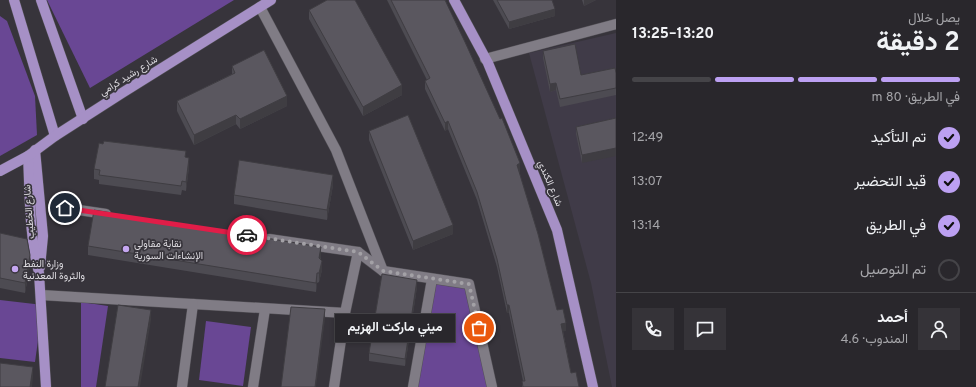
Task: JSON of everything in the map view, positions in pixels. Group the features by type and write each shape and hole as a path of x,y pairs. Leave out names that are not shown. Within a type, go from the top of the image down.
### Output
{"main road":[{"path":"14,0 55,136"},
{"path":"41,0 83,119"},
{"name":"شارع رشيد كرامي","path":"0,171 32,153 55,136 122,93 271,0"},
{"name":"شارع الكندي","path":"454,0 485,59 557,230 593,387"},
{"name":"شارع الخطيب","path":"32,153 43,236 39,273 46,387"}],"street":[{"path":"260,7 336,150 383,271"},
{"path":"485,59 616,24"},
{"path":"65,208 119,216"},
{"path":"258,237 358,252 383,271 469,284 492,387"},
{"path":"334,387 345,313 358,252"},
{"path":"413,387 432,279"},
{"path":"41,295 345,313"},
{"path":"182,387 192,304"},
{"path":"253,387 265,309"}],"shaded area":[{"path":"47,0 234,0 90,88"},
{"path":"0,16 7,21 35,96 37,135 0,156"},
{"path":"616,33 616,387 612,387 591,283 529,53"},
{"path":"435,284 465,288 488,387 417,387"},
{"path":"0,300 43,305 35,362 0,358"},
{"path":"81,302 108,306 96,387 81,387"},
{"path":"206,321 251,327 243,386 199,380"}],"building":[{"path":"327,0 355,0 402,85 363,107 309,10"},
{"path":"391,0 445,0 500,119 502,118 520,163 517,165 538,234 557,310 563,309 566,323 561,324 571,373 576,372 579,387 523,387 522,381 525,381 509,305 507,305 497,259 477,192 448,121 445,123 425,81 430,78"},
{"path":"497,0 552,0 555,9 509,22"},
{"path":"575,44 581,75 615,68 616,88 560,99 556,83 550,84 543,51"},
{"path":"264,50 287,96 240,119 236,115 194,135 177,101 235,73 232,66"},
{"path":"408,115 453,225 413,241 369,131"},
{"path":"616,118 616,148 582,155 576,127"},
{"path":"104,141 186,151 185,157 189,158 186,182 182,181 181,186 99,175 100,170 94,169 99,143 103,144"},
{"path":"239,160 333,175 327,210 234,195"},
{"path":"94,210 321,247 319,258 322,261 319,273 317,273 316,283 88,246"},
{"name":"وزارة النفط والثروة المعدنية","path":"0,233 27,239 30,255 25,283 0,278"},
{"path":"382,274 417,280 405,359 369,353"},
{"path":"118,305 151,310 138,387 105,387"},
{"path":"291,307 325,309 315,387 281,387"},
{"path":"0,363 33,367 30,387 0,387"}],"way so far":[{"path":"247,235 358,252 383,271 469,284 479,328"}],"place":[{"name":"نقابة مقاولي الإنشاءات السورية","path":"126,249"},
{"name":"وزارة النفط والثروة المعدنية","path":"15,269"},
{"name":"ميني ماركت الهزيم","path":"479,328"}],"route":[{"path":"65,208 247,235"}]}
